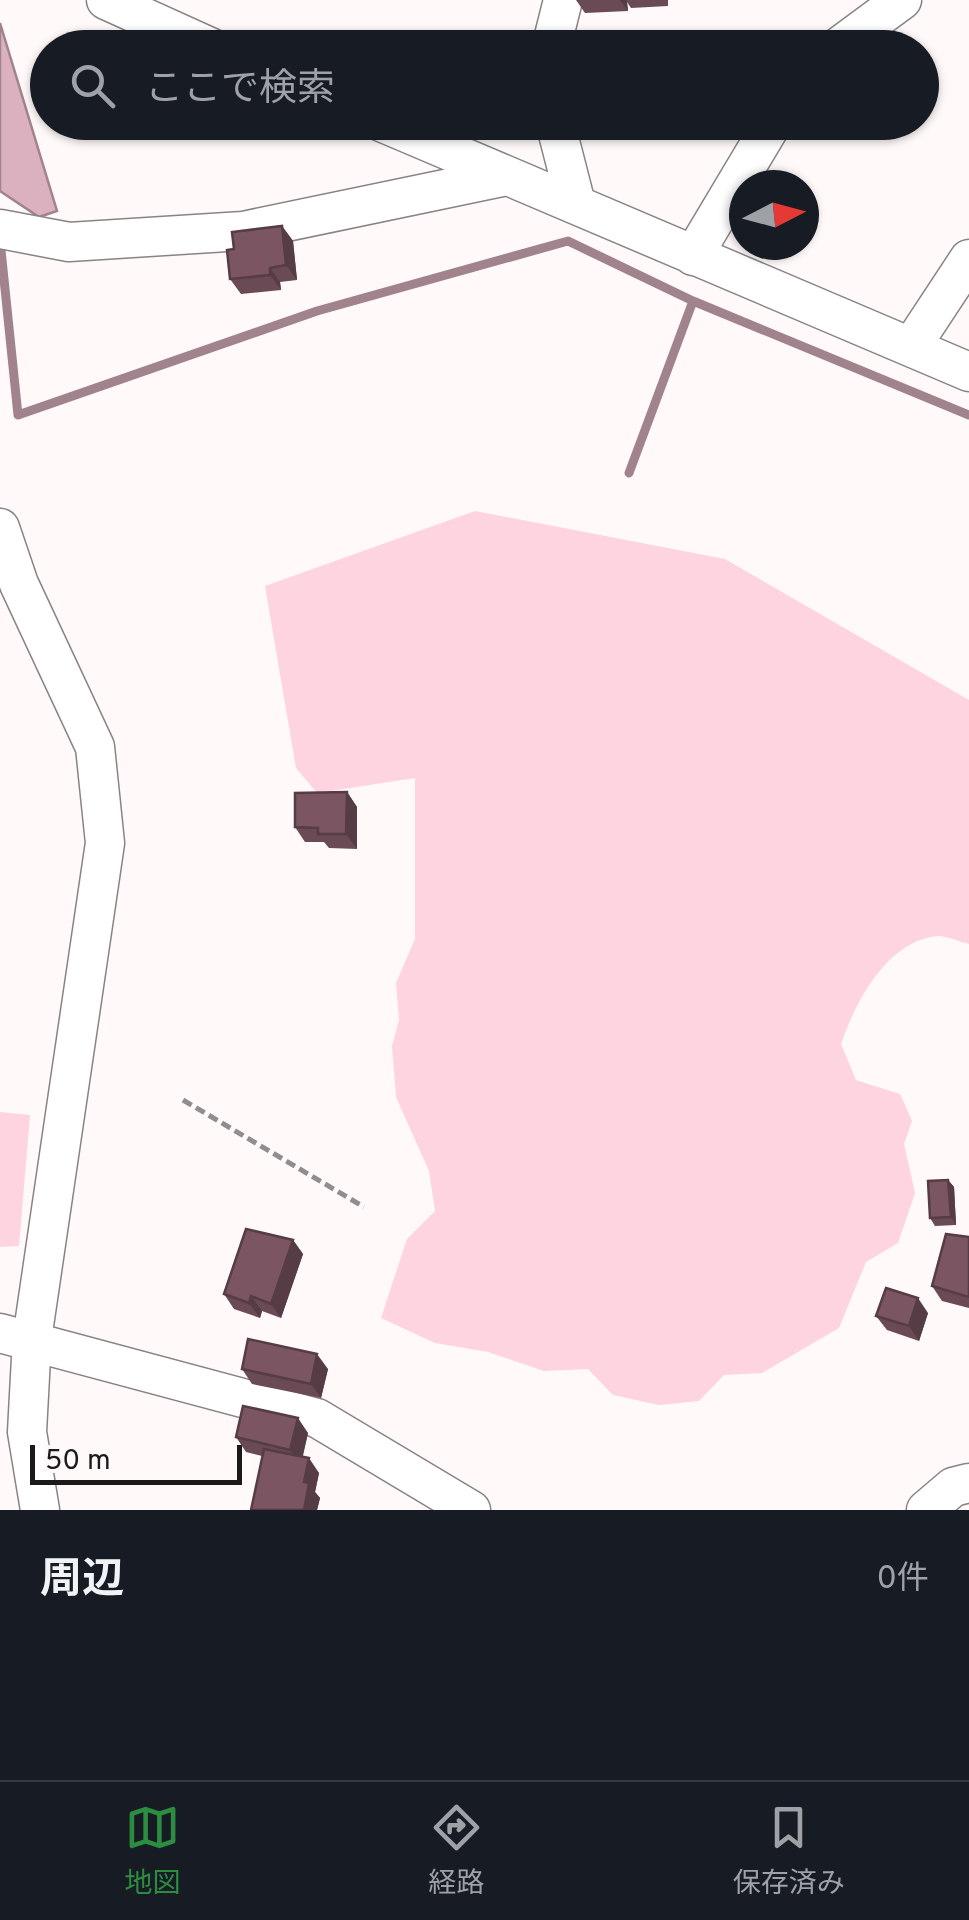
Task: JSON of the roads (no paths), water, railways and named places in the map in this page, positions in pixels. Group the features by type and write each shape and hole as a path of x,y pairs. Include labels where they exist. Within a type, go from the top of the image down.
{"street":[{"path":"106,0 172,30"},
{"path":"556,30 563,0"},
{"path":"861,30 902,0"},
{"path":"424,140 969,372"},
{"path":"560,140 576,204"},
{"path":"693,256 762,140"},
{"path":"0,229 69,242 242,231 507,176"},
{"path":"912,346 969,259"},
{"path":"0,528 19,584 95,747 103,800 104,843 16,1336 40,1510"},
{"path":"16,1336 317,1418 471,1510"},
{"path":"926,1510 952,1488 969,1482"}],"waterway":[{"path":"1,250 18,415 317,311 568,241 693,301 629,473"},
{"path":"693,301 969,415"}]}
